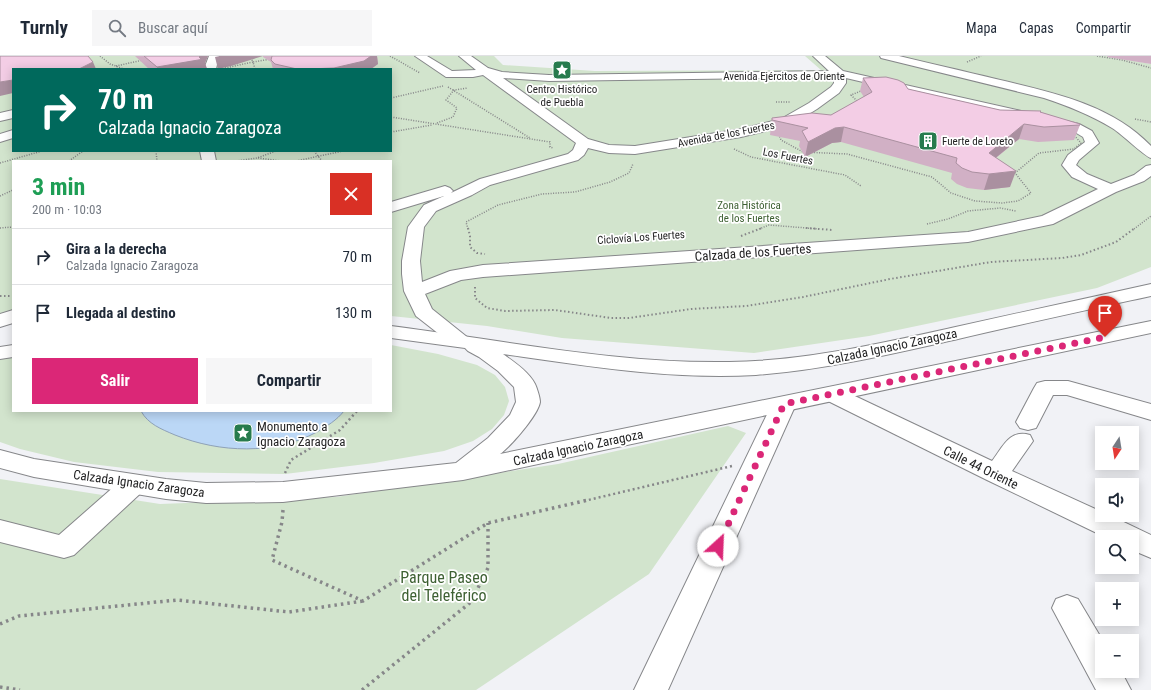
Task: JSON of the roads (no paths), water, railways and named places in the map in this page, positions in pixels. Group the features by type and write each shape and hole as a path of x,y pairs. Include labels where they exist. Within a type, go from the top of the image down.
{"main road":[{"path":"210,68 214,56"},
{"path":"420,56 450,75 473,74 487,71"},
{"path":"392,207 447,190 485,182 573,157 579,152 582,142 510,90 487,71 464,56"},
{"path":"818,56 840,74"},
{"path":"969,105 868,70 876,63 981,87 986,90 984,91 1097,114 1126,132 1144,146 1151,154"},
{"name":"Avenida Ejércitos de Oriente","path":"487,71 502,75 549,78 840,74 852,76 969,105 1071,126 1089,135 1092,143 1073,158 1069,165 1072,171 1083,178 1111,189"},
{"name":"Avenida de los Fuertes","path":"582,142 635,156 741,134 786,122 813,106 835,90 840,83 840,74"},
{"name":"Avenida Ejércitos de Oriente","path":"510,90 523,82 549,78"},
{"path":"0,111 12,108"},
{"path":"0,117 12,114"},
{"path":"0,131 12,128"},
{"path":"0,138 12,134"},
{"path":"0,148 12,145"},
{"name":"Calzada de los Fuertes","path":"414,291 457,275 482,271 968,237 1047,220 1111,189 1139,178 1151,169"},
{"path":"463,471 497,444 519,420 528,402 525,385 506,366 487,352 460,341 423,312 414,291 410,274 416,227 423,216 436,204 467,192 485,182"},
{"name":"Calzada Ignacio Zaragoza","path":"392,332 578,358 674,367 729,369 775,367 836,359 1151,290"},
{"path":"0,321 12,316"},
{"name":"Calzada Ignacio Zaragoza","path":"0,459 34,468 166,489 206,493 283,492 463,471 1151,327"},
{"path":"0,343 12,342"},
{"path":"0,353 12,351"},
{"path":"996,474 1024,432 1045,388 1068,388 1151,412"},
{"name":"Calle 44 Oriente","path":"832,394 996,474 1116,530"},
{"path":"651,690 784,404"},
{"path":"0,531 64,547 134,484"},
{"name":"Calle 44 Oriente","path":"1139,541 1151,546"},
{"path":"1067,608 1095,658"},
{"path":"1107,678 1114,690"}],"water":[{"name":"Monumento a Ignacio Zaragoza","path":"142,412 343,412 317,432 300,439 283,445 247,449 228,448 192,441 160,428 151,423"}],"place":[{"name":"Centro Histórico de Puebla","path":"562,70"},
{"name":"Fuerte de Loreto","path":"928,141"},
{"name":"Monumento a Ignacio Zaragoza","path":"243,433"}],"park label":[{"name":"Zona Histórica de los Fuertes","path":"749,211"},
{"name":"Parque Paseo del Teleférico","path":"444,586"}]}
